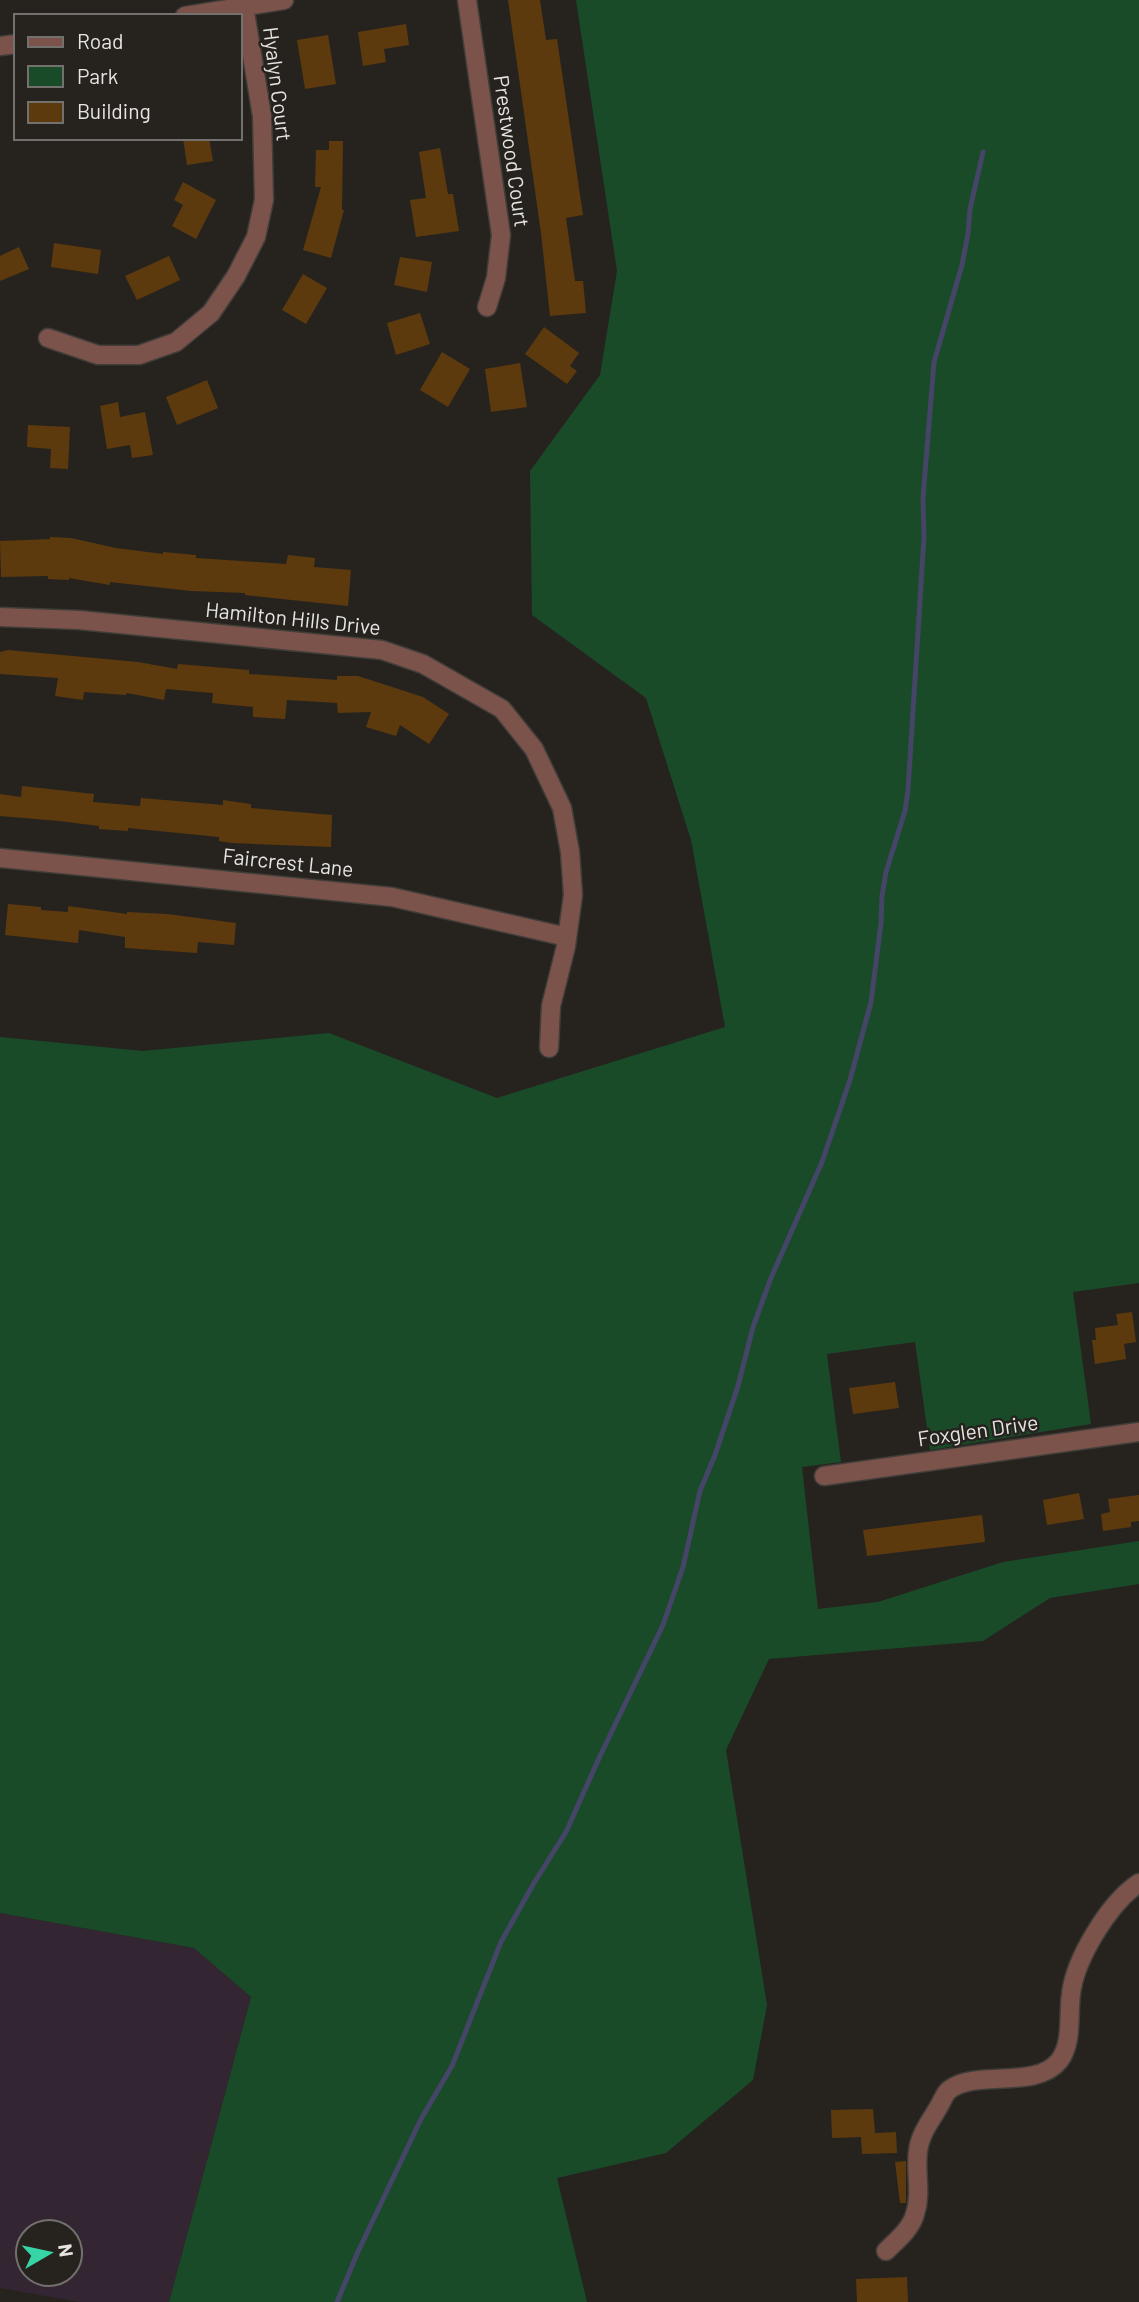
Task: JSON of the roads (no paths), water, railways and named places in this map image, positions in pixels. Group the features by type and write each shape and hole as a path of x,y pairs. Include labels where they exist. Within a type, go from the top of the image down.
{"street":[{"path":"198,14 285,0"},
{"name":"Prestwood Court","path":"467,0 500,235 496,278 487,307"},
{"name":"Hyalyn Court","path":"48,338 98,355 139,355 176,342 211,313 236,276 256,237 264,200 262,116 244,6"},
{"name":"Hamilton Hills Drive","path":"0,617 79,620 382,650 423,664 502,709 534,749 562,808 570,852 573,894 567,937 551,1006 549,1048"},
{"name":"Faircrest Lane","path":"0,858 392,897 567,937"},
{"name":"Foxglen Drive","path":"824,1476 1139,1432"},
{"path":"886,2251 911,2224 915,2214 921,2138 947,2091 962,2082 1010,2079 1046,2071 1059,2062 1069,2028 1071,1992 1078,1967 1097,1928 1139,1883"}],"waterway":[{"path":"337,2302 421,2119 452,2066 501,1942 566,1832 663,1625 683,1567 700,1491 738,1386 753,1327 771,1278 822,1162 850,1080 871,1002 886,872 905,811 908,790 924,537 923,498 934,362 962,265 970,209 983,152"}]}
